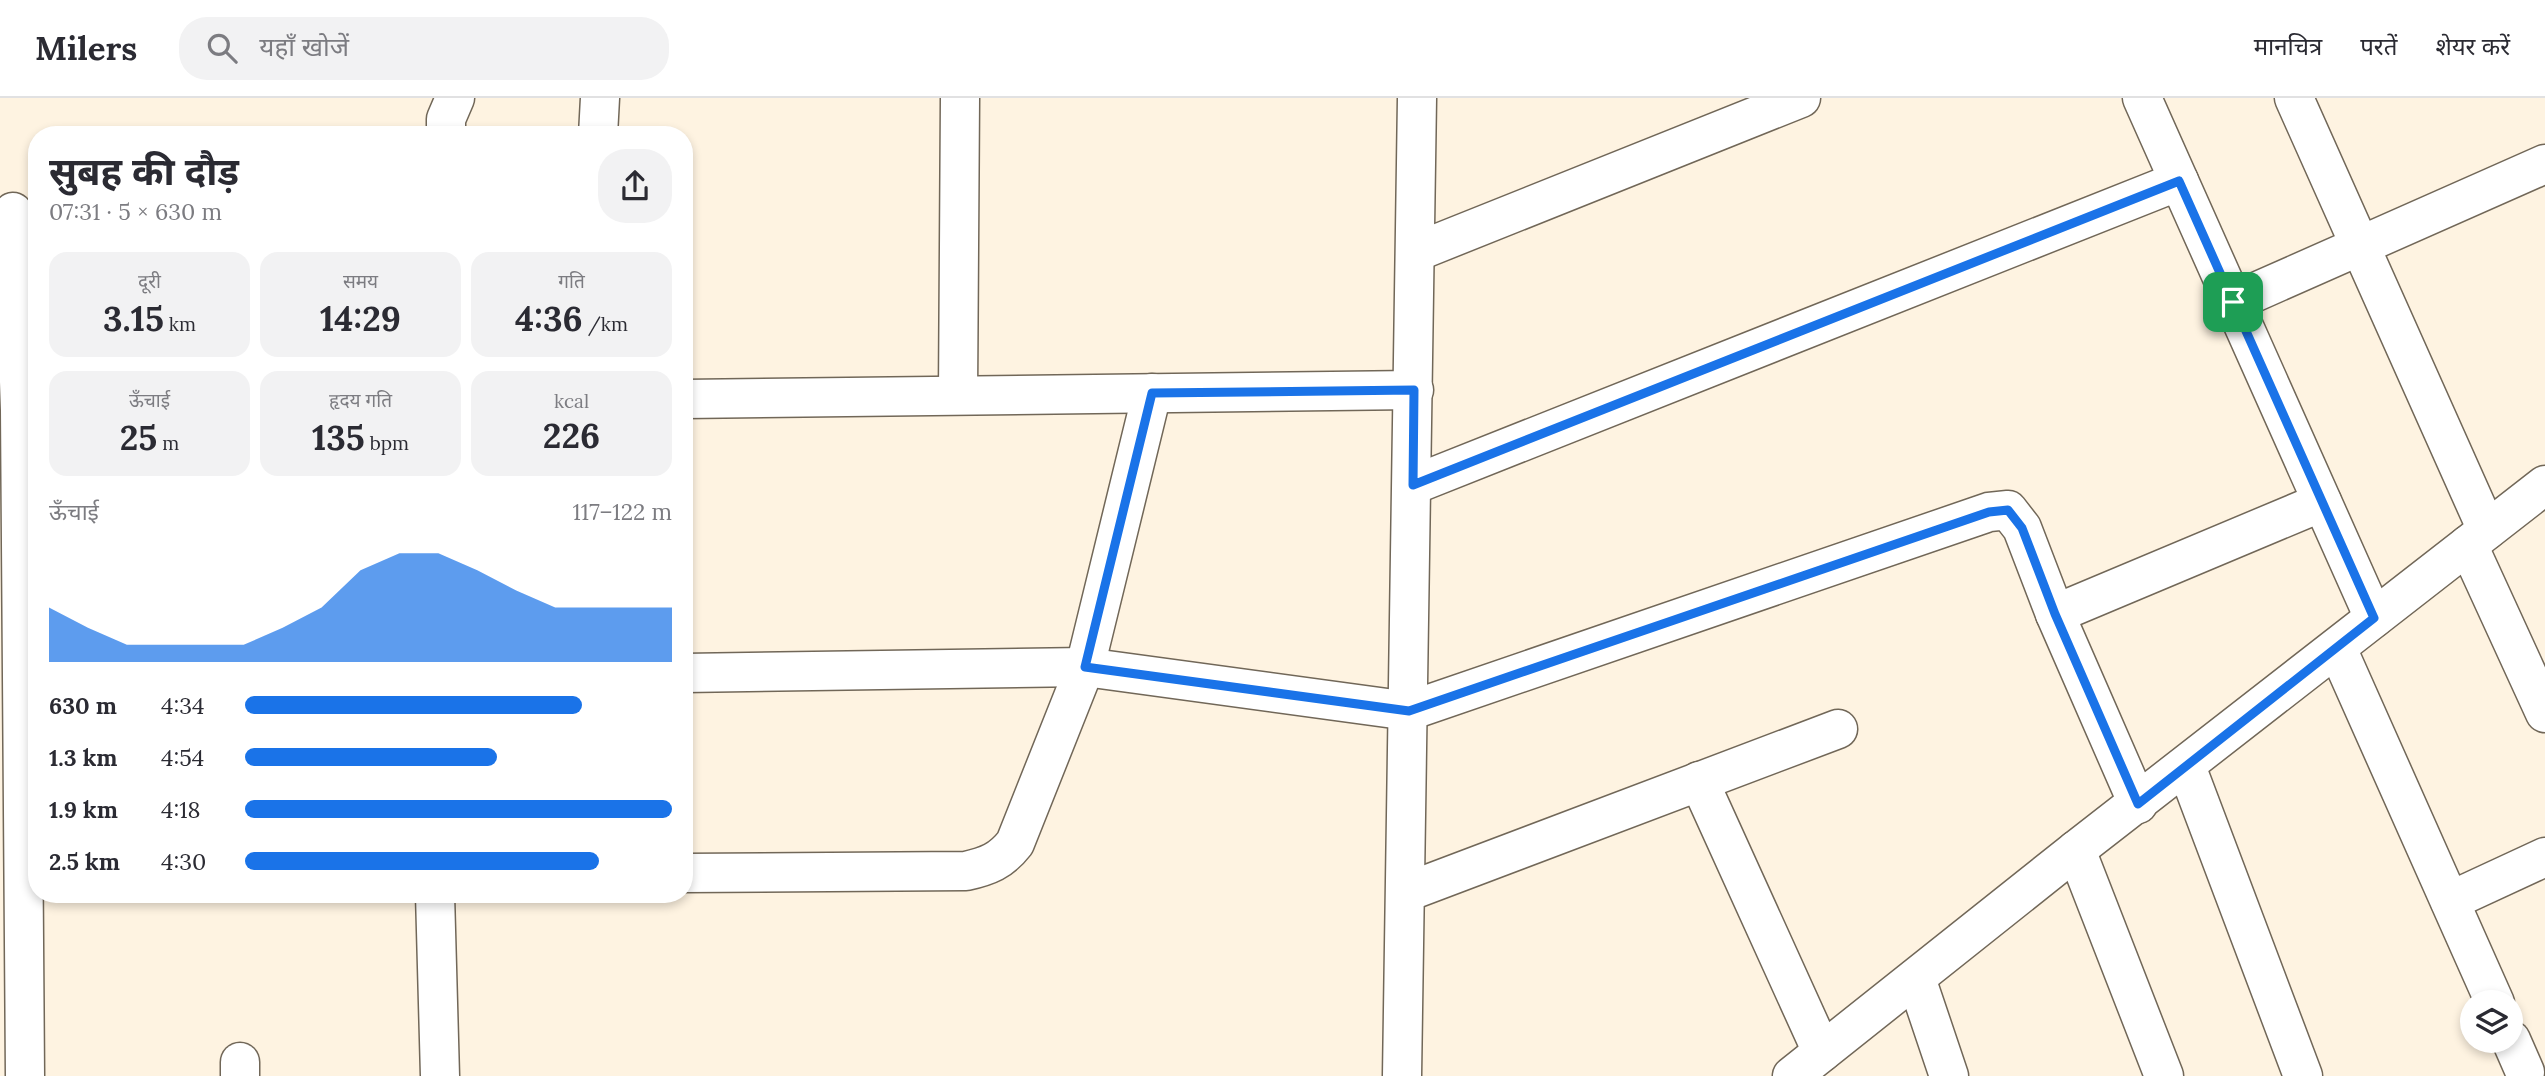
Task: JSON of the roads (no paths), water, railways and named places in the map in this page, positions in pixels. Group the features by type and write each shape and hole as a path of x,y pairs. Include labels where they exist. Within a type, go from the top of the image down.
{"street":[{"path":"446,126 446,119 455,98"},
{"path":"598,126 600,98"},
{"path":"958,395 960,98"},
{"path":"1402,1076 1417,98"},
{"path":"1416,252 1801,98"},
{"path":"2294,98 2361,247 2545,713"},
{"path":"2154,102 2179,181 2374,618"},
{"path":"2233,302 2545,164"},
{"path":"1413,485 2179,181"},
{"path":"16,211 19,410 11,606 28,670"},
{"path":"693,399 1414,390"},
{"path":"693,873 966,871 988,866 1003,858 1015,843 1085,667 1152,393"},
{"path":"1792,1076 2076,850 2545,485"},
{"path":"2055,614 2322,502"},
{"path":"693,673 1085,667 1409,711 1989,512 2008,510 2022,528 2055,614 2138,804"},
{"path":"2337,648 2489,990"},
{"path":"24,1076 21,896 28,726"},
{"path":"1406,892 1838,729"},
{"path":"2186,766 2303,1076"},
{"path":"1699,781 1822,1052"},
{"path":"2076,850 2164,1076"},
{"path":"2449,901 2545,857"},
{"path":"435,903 440,1076"},
{"path":"1916,978 1950,1076"}]}
